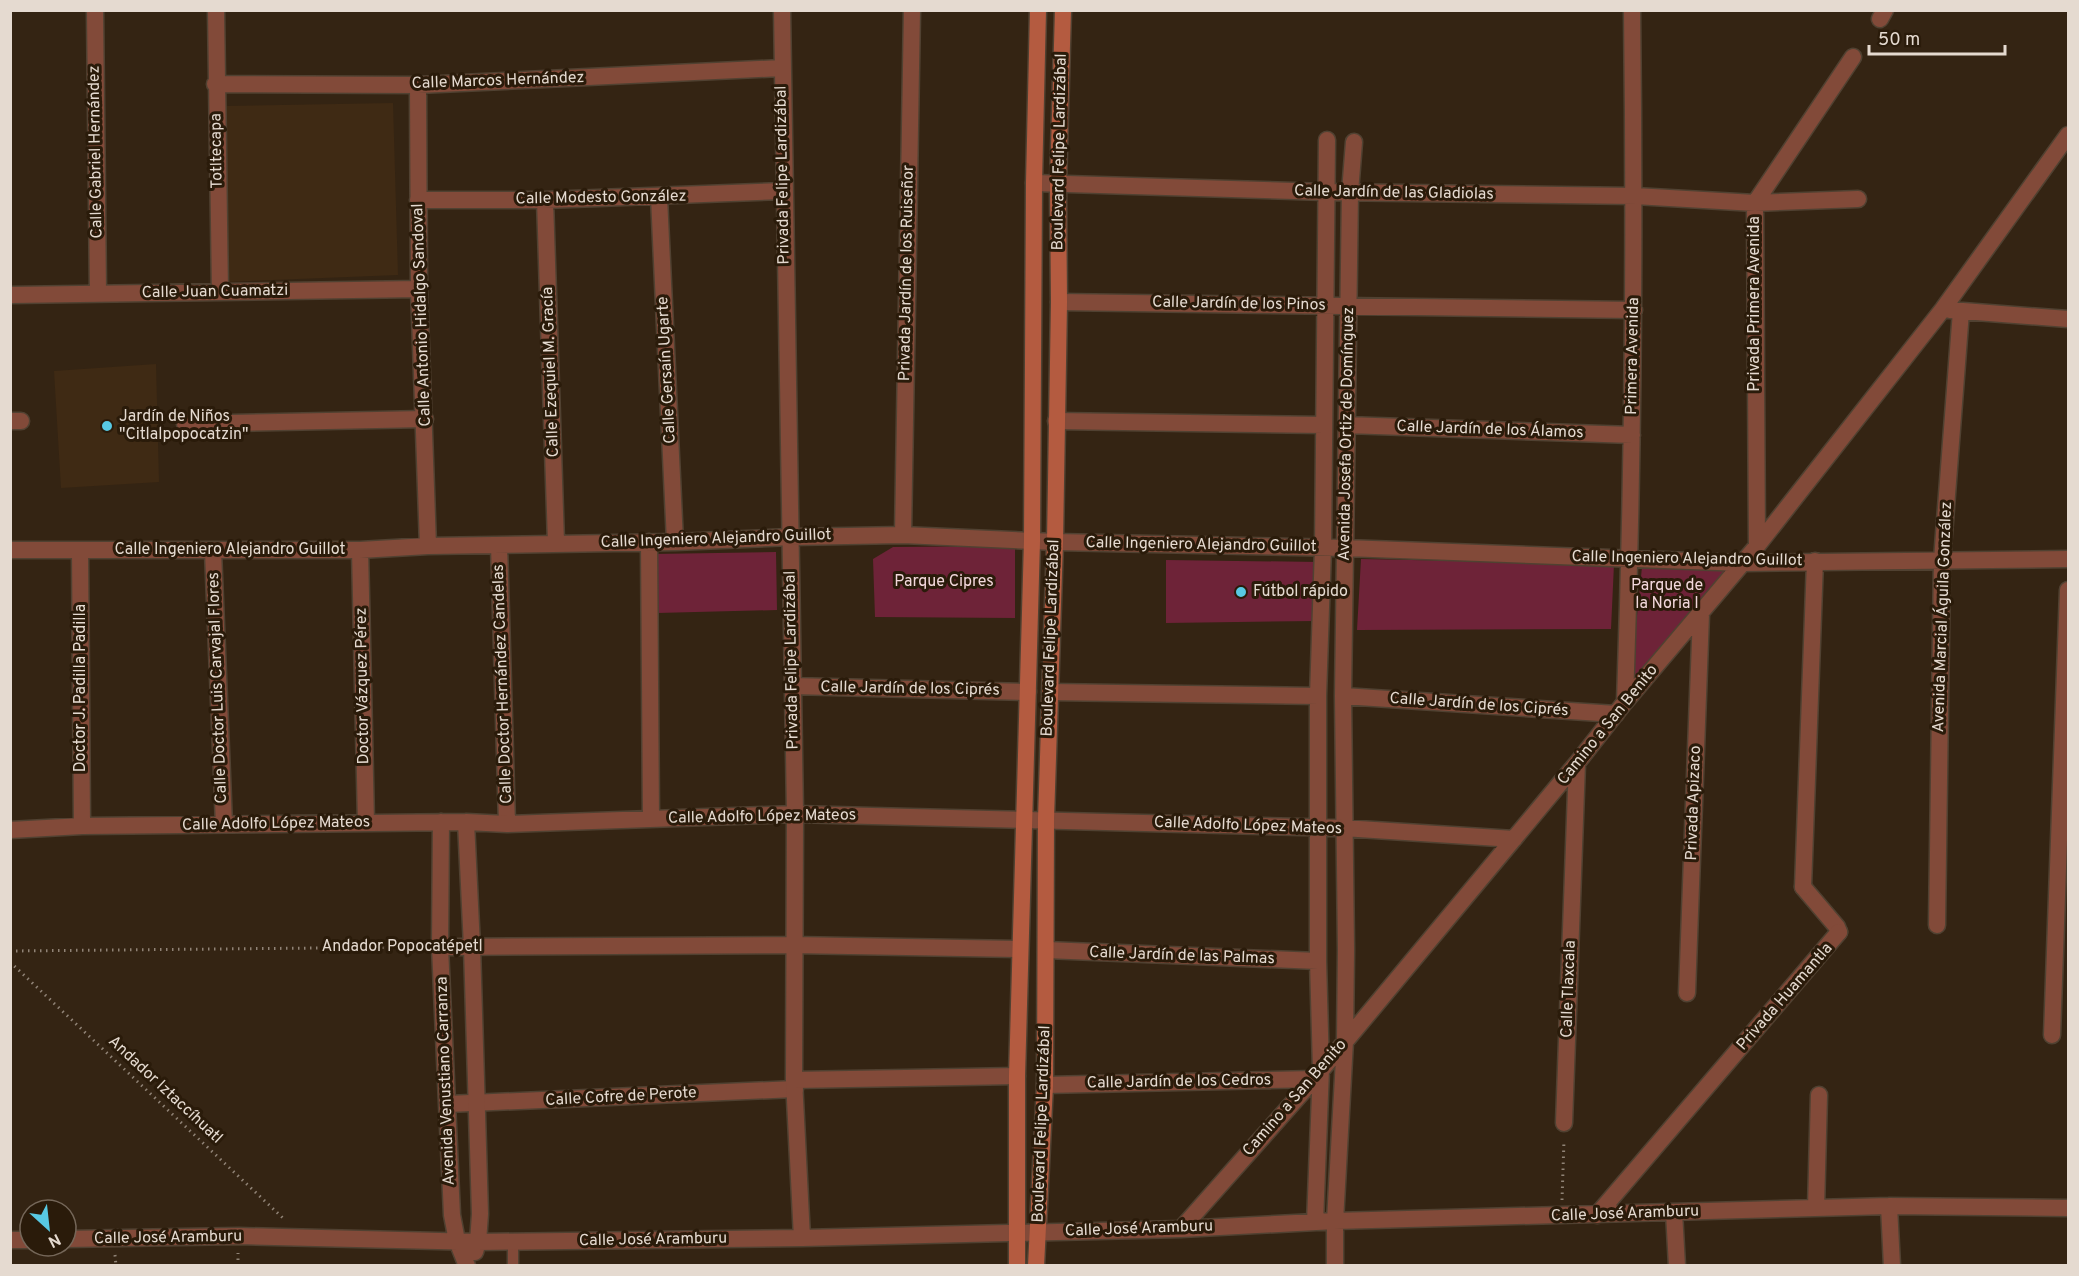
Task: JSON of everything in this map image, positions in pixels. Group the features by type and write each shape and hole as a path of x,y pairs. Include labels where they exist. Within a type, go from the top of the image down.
{"main road":[{"name":"Boulevard Felipe Lardizábal","path":"1017,1266 1017,1076 1032,541 1034,183 1038,10"},
{"name":"Boulevard Felipe Lardizábal","path":"1036,1266 1045,1085 1046,819 1055,542 1059,302 1058,184 1063,10"}],"street":[{"name":"Calle Gabriel Hernández","path":"94,10 98,293"},
{"name":"Totltecapa","path":"216,10 219,292"},
{"name":"Privada Felipe Lardizábal","path":"782,10 781,68 795,814 794,1084 802,1238"},
{"name":"Privada Jardín de los Ruiseñor","path":"903,535 912,10"},
{"name":"Primera Avenida","path":"1620,708 1630,559 1635,196 1632,10"},
{"name":"Privada Primera Avenida","path":"1757,546 1755,203 1853,57"},
{"name":"Calle Marcos Hernández","path":"215,84 418,85 781,68"},
{"name":"Calle Antonio Hidalgo Sandoval","path":"418,85 419,289 428,546"},
{"path":"1943,309 2068,135"},
{"name":"Avenida Josefa Ortiz de Domínguez","path":"1315,1222 1318,1074 1318,696 1323,548 1327,140"},
{"name":"Avenida Josefa Ortiz de Domínguez","path":"1335,1266 1335,1221 1345,1041 1343,696 1350,192 1354,142"},
{"name":"Calle Jardín de las Gladiolas","path":"1034,183 1326,192 1635,196 1755,203 1858,199"},
{"name":"Calle Modesto González","path":"418,200 545,200 783,191"},
{"name":"Calle Gersaín Ugarte","path":"659,197 675,542"},
{"name":"Calle Ezequiel M. Gracía","path":"545,200 556,543"},
{"name":"Calle Juan Cuamatzi","path":"10,295 419,289"},
{"name":"Calle Jardín de los Pinos","path":"1059,302 1634,310"},
{"path":"1943,309 2068,319"},
{"name":"Camino a San Benito","path":"1181,1228 1318,1074 1577,763 1620,708 1744,563 1943,309"},
{"name":"Avenida Marcial Águila González","path":"1937,925 1942,560 1961,310"},
{"path":"185,424 425,419"},
{"path":"1056,421 1324,425"},
{"name":"Calle Jardín de los Álamos","path":"1347,425 1632,435"},
{"name":"Calle Ingeniero Alejandro Guillot","path":"10,550 360,550 428,546 903,535 1055,542 1346,548 1744,563 2068,559"},
{"path":"649,542 651,819"},
{"name":"Calle Doctor Hernández Candelas","path":"499,545 507,824"},
{"name":"Doctor J. Padilla Padilla","path":"80,550 82,826"},
{"name":"Calle Doctor Luis Carvajal Flores","path":"213,550 224,825"},
{"name":"Doctor Vázquez Pérez","path":"360,550 366,822"},
{"name":"Privada Huamantla","path":"1597,1215 1839,932 1803,887 1815,561"},
{"path":"2052,1035 2068,590"},
{"name":"Privada Apizaco","path":"1686,993 1701,614"},
{"name":"Calle Jardín de los Ciprés","path":"792,687 1028,692"},
{"path":"1050,692 1318,696"},
{"name":"Calle Jardín de los Ciprés","path":"1343,696 1620,708"},
{"name":"Calle Tlaxcala","path":"1564,1123 1577,763"},
{"name":"Calle Adolfo López Mateos","path":"10,830 82,826 366,822 507,824 795,814 1343,828 1514,839"},
{"name":"Avenida Venustiano Carranza","path":"441,822 440,946 452,1215 458,1242 468,1266"},
{"name":"Avenida Venustiano Carranza","path":"466,822 480,1214 478,1242 468,1266"},
{"path":"793,945 1020,949"},
{"name":"Andador Popocatépetl","path":"440,946 793,945"},
{"name":"Calle Jardín de las Palmas","path":"1046,950 1318,961"},
{"name":"Calle Jardín de los Cedros","path":"1045,1085 1318,1074"},
{"path":"794,1084 1017,1076"},
{"name":"Calle Cofre de Perote","path":"448,1104 794,1084"},
{"path":"1816,1208 1819,1095"},
{"path":"1889,1206 1892,1266"},
{"name":"Calle José Aramburu","path":"78,1239 303,1237 513,1242 802,1238 1889,1206 2068,1208"},
{"path":"1674,1212 1677,1266"}],"lane":[{"path":"513,1242 513,1266"}],"path":[{"name":"Andador Popocatépetl","path":"10,951 440,946"},
{"name":"Andador Iztaccíhuatl","path":"10,962 303,1237"},
{"path":"1561,1216 1564,1123"}],"shaded area":[{"path":"393,103 398,275 226,282 226,106"},
{"name":"Jardín de Niños \"Citlalpopocatzin\"","path":"156,364 159,482 61,488 54,371"}],"green space":[{"name":"Parque Cipres","path":"1015,546 1015,618 875,617 873,559 893,547"},
{"path":"776,552 777,610 657,613 654,554"},
{"path":"1361,559 1614,564 1611,629 1357,630"},
{"name":"Fútbol rápido","path":"1166,560 1318,562 1315,621 1166,623"},
{"name":"Parque de la Noria I","path":"1642,567 1727,568 1630,684"}],"place":[{"name":"Jardín de Niños \"Citlalpopocatzin\"","path":"107,426"},
{"name":"Fútbol rápido","path":"1241,592"}]}
